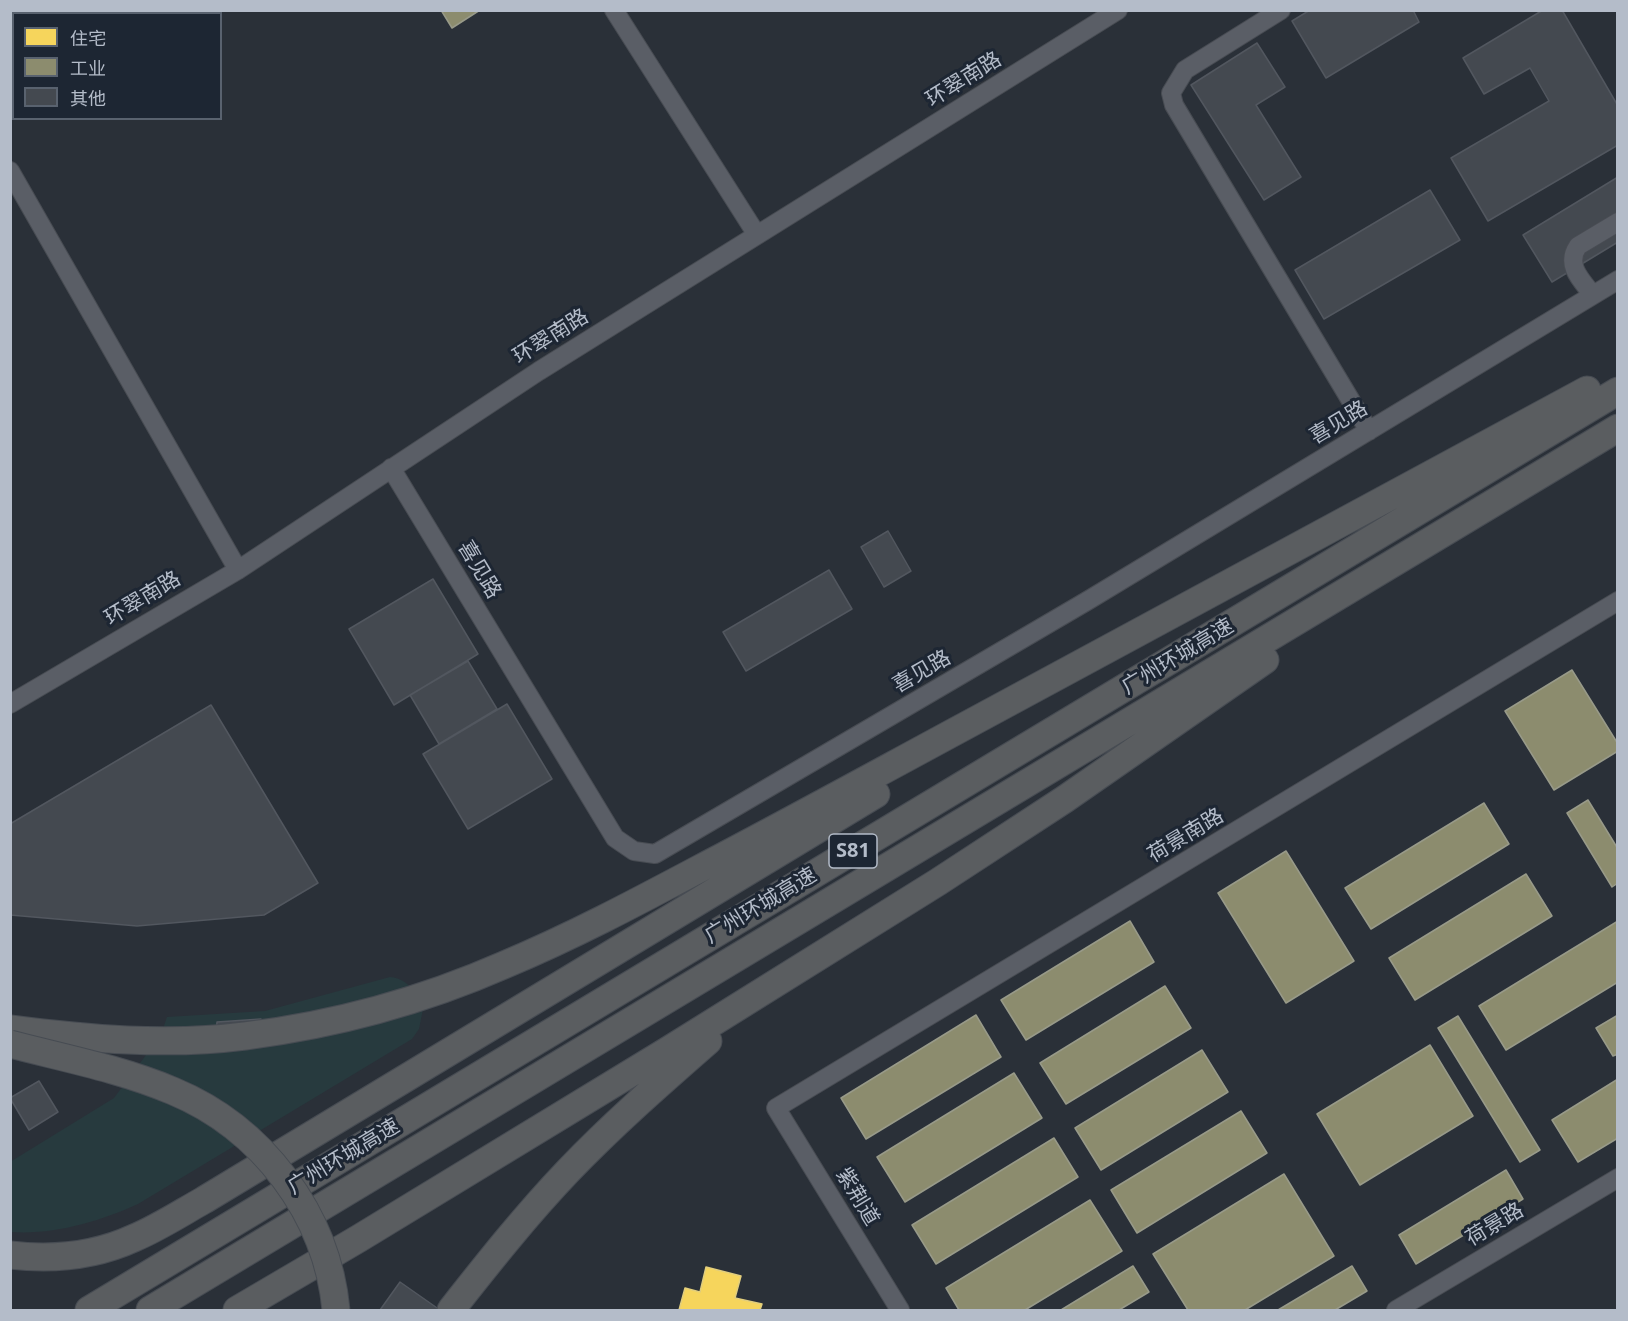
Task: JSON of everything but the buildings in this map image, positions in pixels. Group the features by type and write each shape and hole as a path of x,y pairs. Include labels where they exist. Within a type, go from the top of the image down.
{"highway":[{"path":"10,1029 72,1036 150,1040 241,1037 338,1019 440,990 531,954 648,896 1617,374"},
{"name":"广州环城高速","path":"89,1311 1617,392"},
{"path":"237,1311 828,951 1065,799 1433,545 1617,429"},
{"name":"广州环城高速","path":"150,1311 1617,429"},
{"path":"10,1255 42,1259 87,1254 134,1239 204,1200 1206,595"},
{"path":"451,1311 525,1219 620,1120 738,1016 828,951"},
{"path":"10,1044 159,1085 198,1104 240,1132 277,1168 306,1212 323,1251 336,1311"}],"street":[{"path":"614,10 757,236"},
{"name":"环翠南路","path":"10,704 238,570 539,371 1118,10"},
{"path":"1281,10 1185,70 1171,93 1174,105 1369,431"},
{"path":"10,171 238,570"},
{"path":"1593,295 1576,273 1572,263 1574,252 1578,246 1617,222"},
{"name":"喜见路","path":"391,468 615,838 634,851 655,854 1087,601 1617,280"},
{"name":"荷景南路","path":"776,1108 1617,601"},
{"name":"紫荆道","path":"776,1108 900,1311"},
{"name":"荷景路","path":"1396,1311 1617,1178"}],"green space":[{"path":"390,977 407,984 423,1009 419,1029 412,1039 138,1204 76,1226 43,1231 11,1232 10,1162 114,1098 161,1035 167,1017 265,1011"}]}
